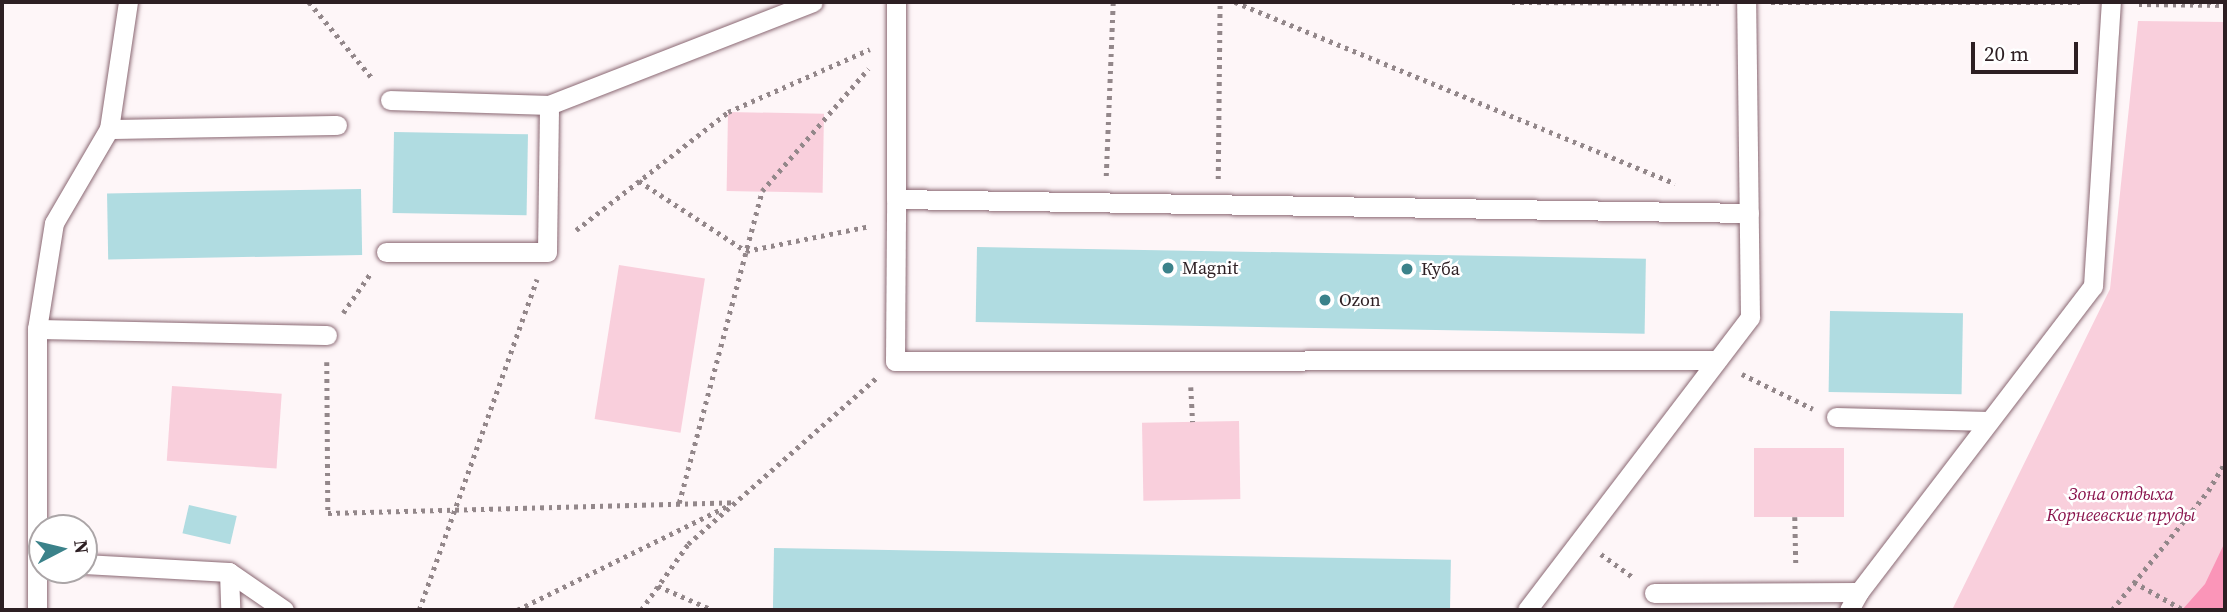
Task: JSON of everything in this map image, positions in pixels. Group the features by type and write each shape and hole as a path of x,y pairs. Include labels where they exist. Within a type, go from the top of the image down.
{"lane":[{"path":"39,514 37,329 54,222 110,129 128,2"},
{"path":"390,100 549,105 813,2"},
{"path":"896,2 895,361 1717,360"},
{"path":"1527,610 1750,317 1746,2"},
{"path":"1849,610 1859,592 2093,286 2110,3"},
{"path":"386,252 547,252 549,105"},
{"path":"110,129 337,125"},
{"path":"896,199 1749,214"},
{"path":"37,329 327,335"},
{"path":"1836,417 1989,421"},
{"path":"98,565 229,572 284,610"},
{"path":"229,572 230,610"},
{"path":"37,610 39,584"},
{"path":"1654,593 1859,592"}],"path":[{"path":"309,2 390,100"},
{"path":"896,2 1112,2 1105,204"},
{"path":"1217,206 1220,2"},
{"path":"1236,2 1685,187"},
{"path":"1512,2 2225,5"},
{"path":"419,610 547,252 728,112 896,37"},
{"path":"679,504 762,191 896,37"},
{"path":"639,181 746,251 896,221"},
{"path":"386,252 327,335 328,513 454,512 736,502"},
{"path":"1717,360 1800,404"},
{"path":"641,610 688,544 895,361"},
{"path":"1190,361 1193,422"},
{"path":"2112,610 2208,491 2225,463"},
{"path":"517,610 736,502"},
{"path":"1795,516 1796,592"},
{"path":"1581,539 1654,593"},
{"path":"2134,582 2182,609"},
{"path":"658,586 713,610"}],"green space":[{"name":"Зона отдыха Корнеевские пруды","path":"2138,21 2225,22 2225,610 1952,610 2110,289"},
{"path":"728,112 824,114 823,193 727,191"},
{"path":"619,265 705,279 681,433 595,419"},
{"path":"172,386 282,394 277,468 167,461"},
{"path":"1239,421 1240,499 1143,501 1142,423"},
{"path":"1754,448 1844,448 1844,517 1754,517"}],"shaded area":[{"path":"2225,542 2225,610 2182,610 2205,584"}],"building":[{"path":"394,132 528,134 527,215 393,213"},
{"path":"361,189 362,255 108,259 107,193"},
{"path":"977,247 1646,259 1645,334 976,322"},
{"path":"1830,311 1963,313 1962,394 1829,392"},
{"path":"189,505 237,516 230,544 182,533"},
{"path":"774,548 1451,560 1450,610 773,610"}],"place":[{"name":"Magnit","path":"1168,268"},
{"name":"Куба","path":"1407,269"},
{"name":"Ozon","path":"1325,300"}]}
